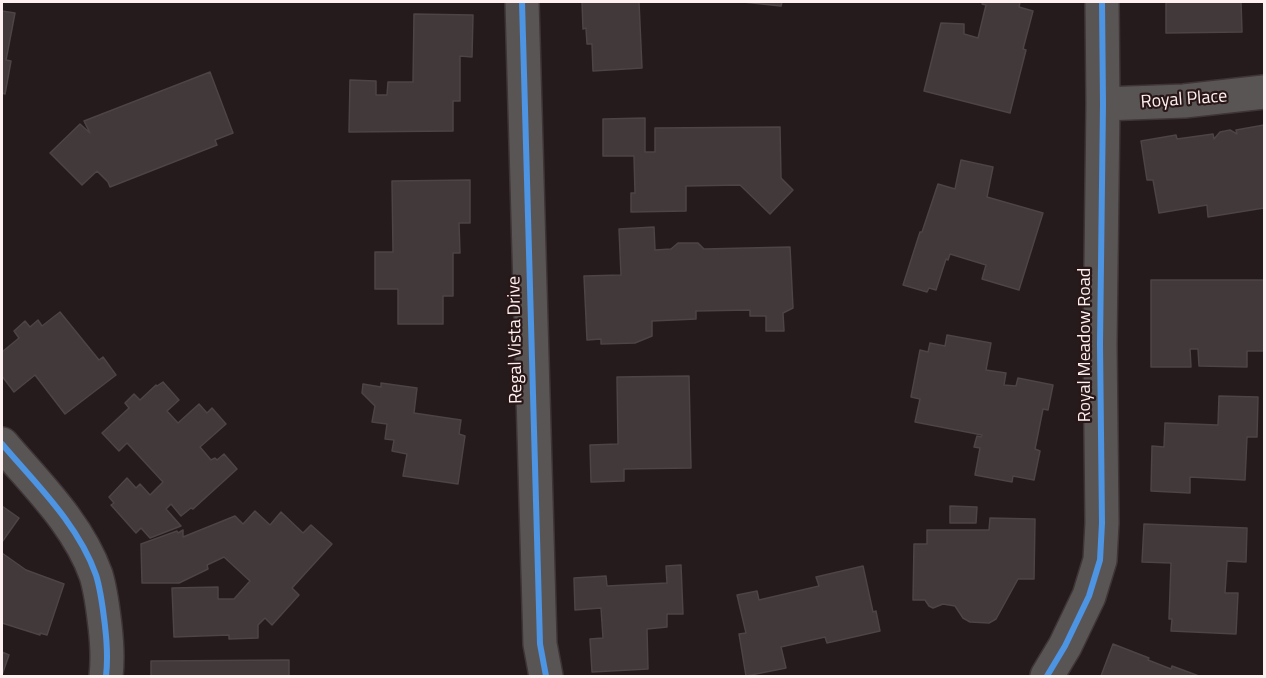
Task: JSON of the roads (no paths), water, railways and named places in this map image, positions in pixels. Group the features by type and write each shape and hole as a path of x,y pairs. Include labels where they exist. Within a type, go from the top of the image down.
{"street":[{"name":"Regal Vista Drive","path":"522,2 540,632 546,676"},
{"name":"Royal Meadow Road","path":"1047,676 1065,646 1089,596 1100,560 1102,523 1100,344 1102,2"},
{"name":"Royal Place","path":"1103,104 1184,101 1264,92"},
{"path":"2,444 58,510 82,545 96,576 103,610 108,660 106,676"}]}
